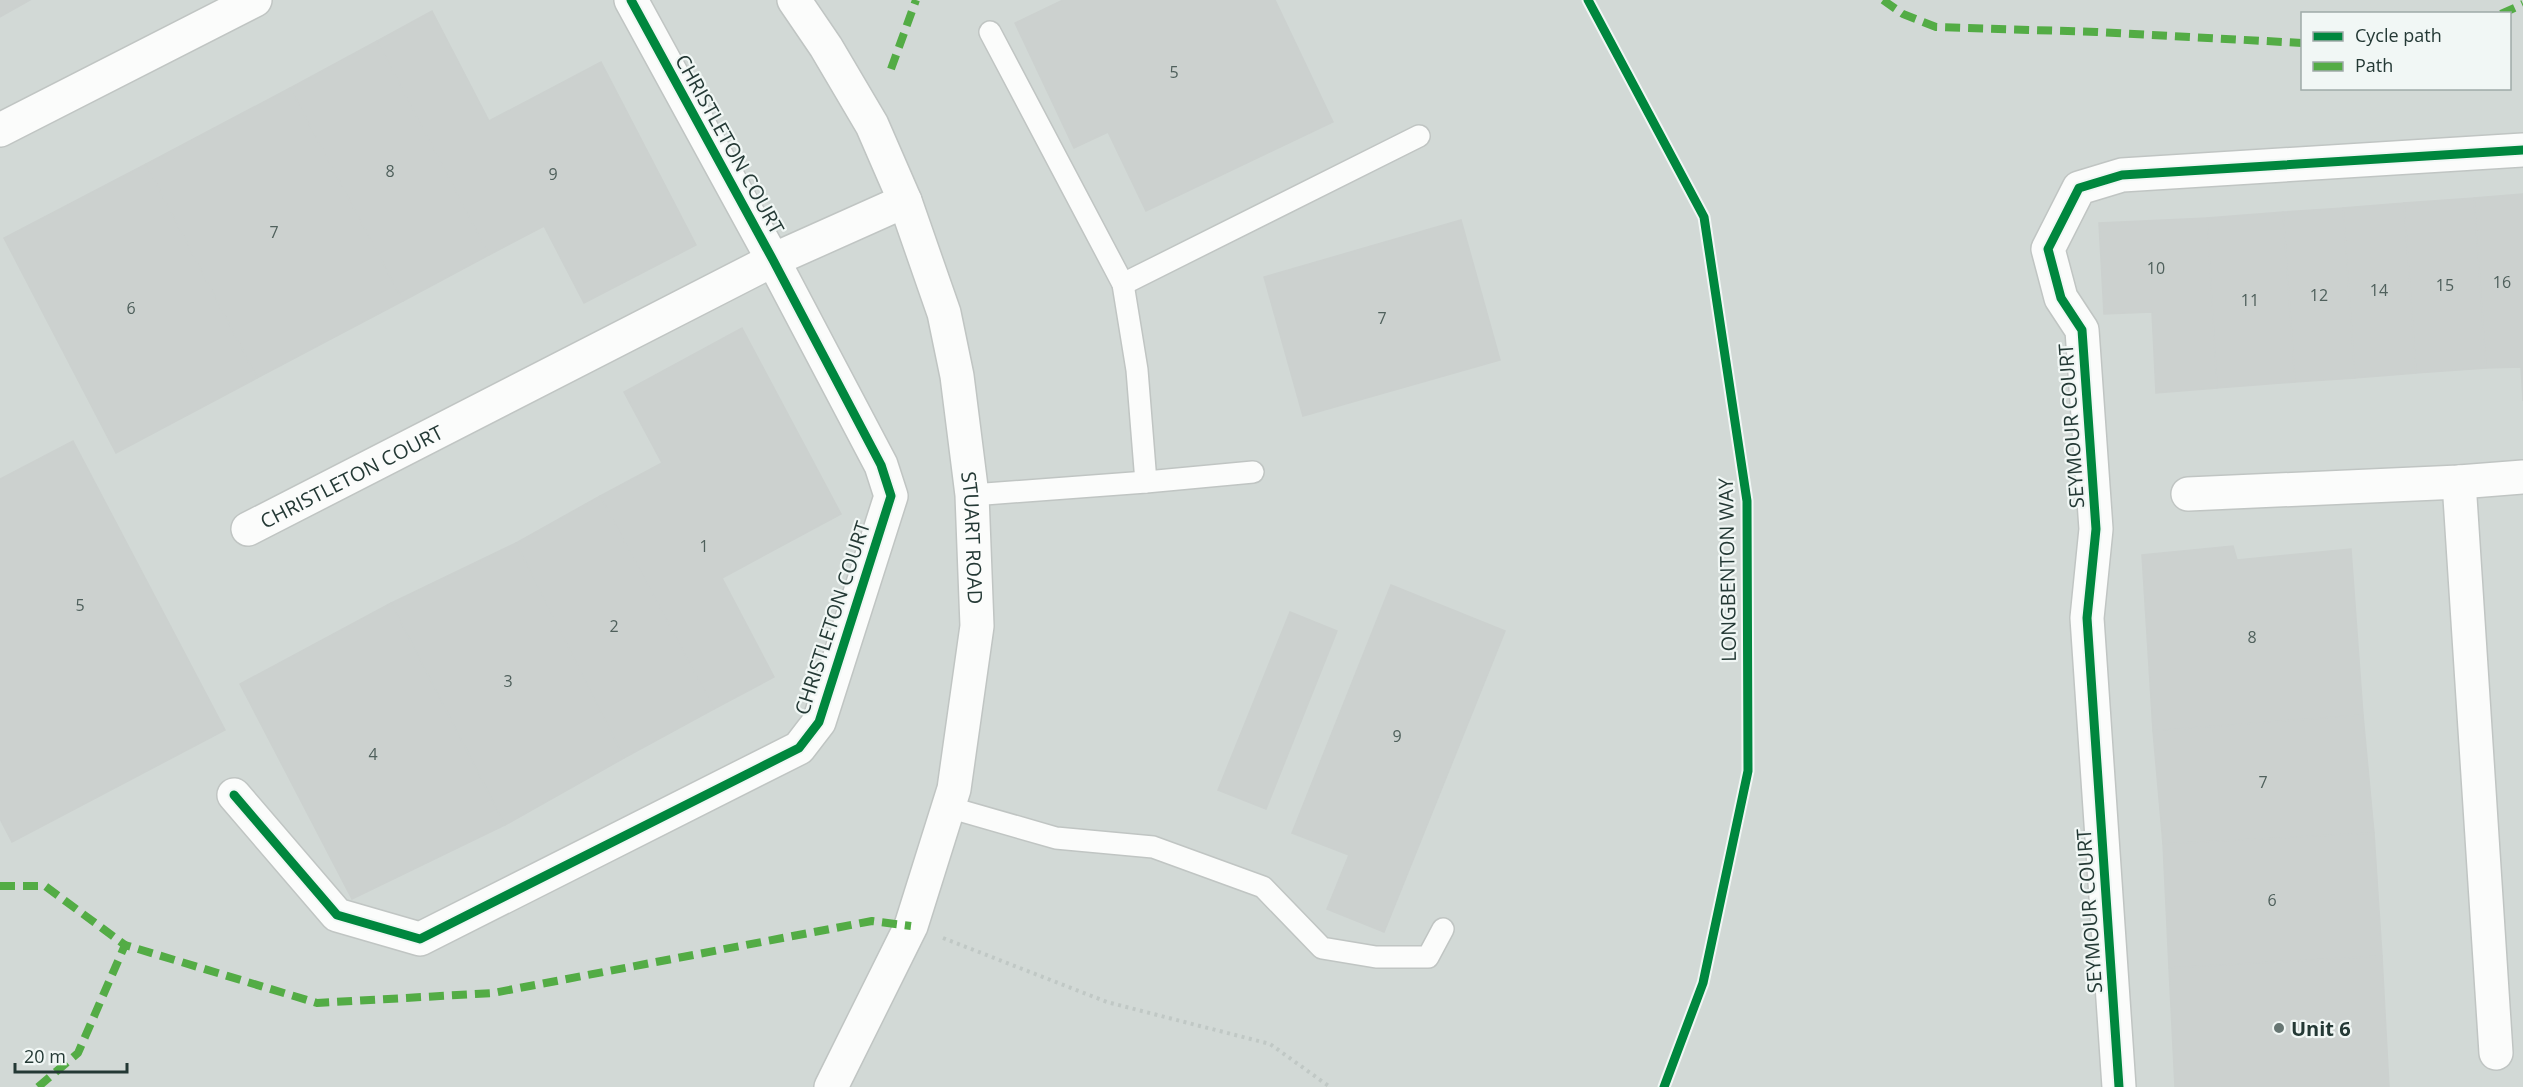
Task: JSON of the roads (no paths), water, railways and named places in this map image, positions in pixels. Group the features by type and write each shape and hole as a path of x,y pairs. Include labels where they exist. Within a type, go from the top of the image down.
{"street":[{"path":"0,130 255,0"},
{"name":"CHRISTLETON COURT","path":"234,795 337,915 420,939 799,748 819,722 891,496 882,465 631,0"},
{"name":"STUART ROAD","path":"794,0 826,47 872,125 905,201 944,313 957,376 972,495 977,626 954,789 911,926 840,1084"},
{"name":"SEYMOUR COURT","path":"2119,1087 2087,618 2096,529 2082,330 2061,298 2048,249 2079,188 2122,175 2523,150"},
{"name":"CHRISTLETON COURT","path":"248,529 773,260 905,201"},
{"path":"2188,494 2523,477"},
{"path":"2459,482 2496,1053"}],"lane":[{"path":"990,32 1124,284 1137,370 1146,483"},
{"path":"1124,284 1419,136"},
{"path":"972,495 1146,483 1253,472"},
{"path":"948,807 1056,838 1153,847 1263,887 1322,948 1376,957 1428,957 1443,929"}],"place":[{"name":"Unit 6","path":"2279,1028"}]}
